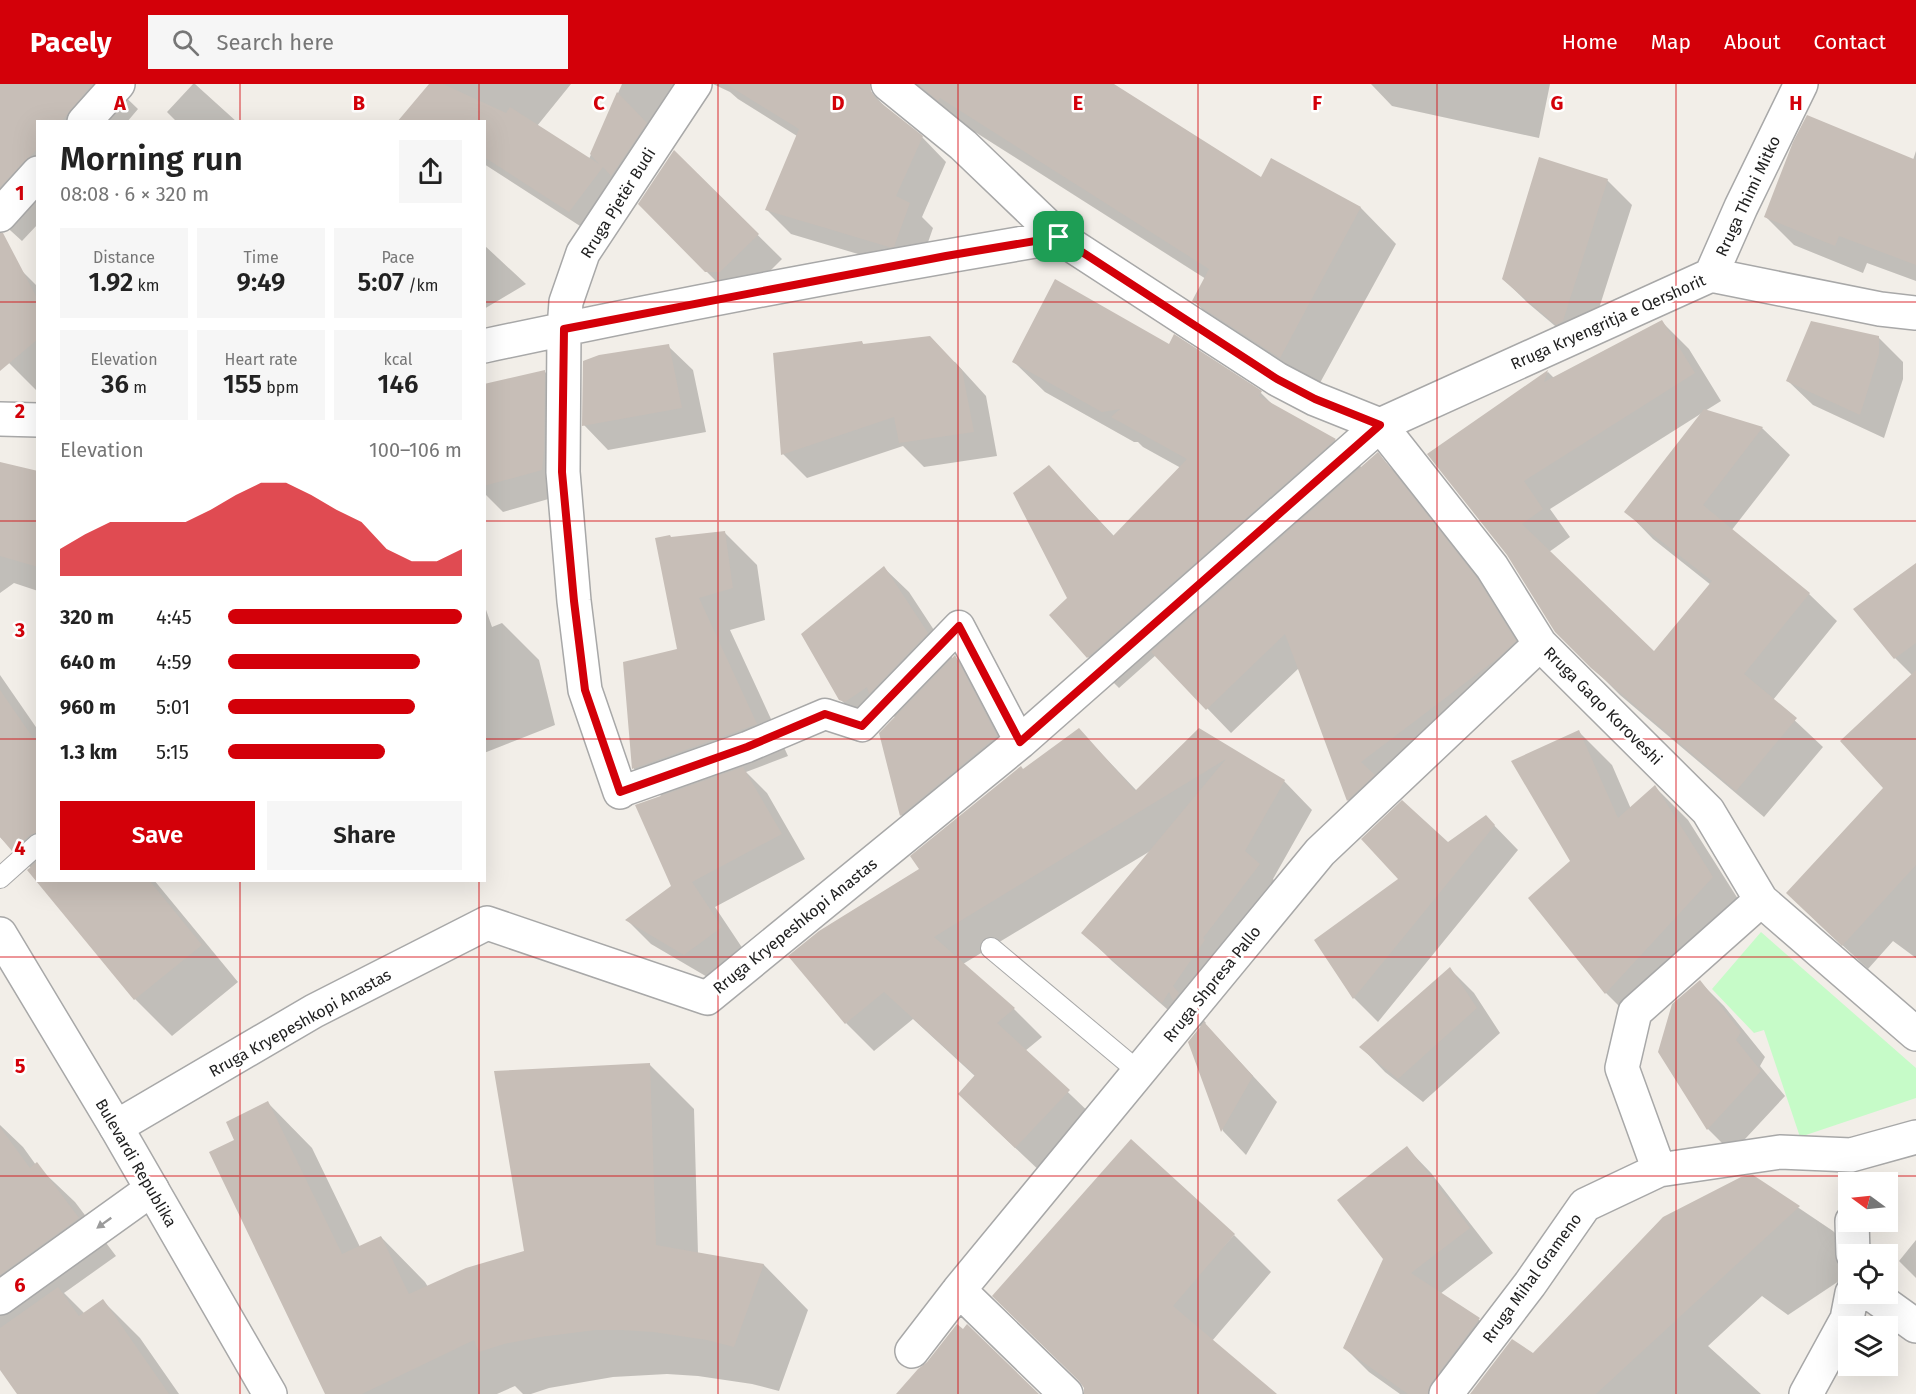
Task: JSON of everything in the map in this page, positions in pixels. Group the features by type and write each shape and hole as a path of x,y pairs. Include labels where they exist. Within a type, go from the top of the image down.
{"street":[{"path":"86,120 118,84"},
{"name":"Rruga Pjetër Budi","path":"620,792 585,690 574,601 562,472 566,302 583,253 695,84"},
{"path":"888,84 963,145 1059,237 1277,379 1315,399 1380,425"},
{"name":"Rruga Thimi Mitko","path":"1711,275 1741,207 1801,84"},
{"path":"0,215 36,174"},
{"path":"486,346 946,256 1059,237"},
{"name":"Rruga Kryengritja e Qershorit","path":"1380,425 1711,275 1880,309 1916,313"},
{"path":"0,419 36,420"},
{"name":"Rruga Gaqo Koroveshi","path":"1380,425 1492,567 1540,644 1708,811 1761,900 1916,1034"},
{"name":"Rruga Kryepeshkopi Anastas","path":"116,1127 314,1011 488,923 707,998 1020,742 1380,425"},
{"path":"620,792 747,747 825,714 862,726 959,626 1020,742"},
{"name":"Rruga Shpresa Pallo","path":"912,1351 959,1290 1320,852 1540,644"},
{"path":"1659,1170 1622,1068 1635,1012 1761,900"},
{"name":"Bulevardi Republika","path":"0,934 116,1127 270,1394"},
{"name":"Rruga Mihal Grameno","path":"1446,1394 1530,1284 1585,1205 1659,1170 1780,1152 1851,1169 1916,1137"},
{"path":"0,1298 152,1189"},
{"path":"959,1290 1066,1394"},
{"path":"1806,1394 1848,1319 1850,1304"},
{"path":"1885,1304 1916,1326"}],"lane":[{"path":"0,878 36,846"},
{"path":"991,948 1139,1072"}],"green space":[{"path":"1761,932 1916,1068 1916,1098 1800,1137 1764,1030 1754,1033 1712,989"}],"building":[{"path":"0,84 92,84 63,120 36,120 36,150 0,187"},
{"path":"429,84 443,84 506,113 510,107 599,164 590,154 617,92 647,123 611,176 603,167 569,212 486,158 486,120 399,120"},
{"path":"726,84 870,84 876,99 923,136 896,196 910,203 894,247 765,210 799,129"},
{"path":"918,84 1114,84 1261,177 1271,158 1361,207 1280,358 1192,301 1209,269 940,98 938,101"},
{"path":"1807,115 1916,160 1916,265 1839,236 1835,246 1764,217 1793,142"},
{"path":"674,150 759,234 720,272 705,272 638,204"},
{"path":"1539,157 1608,179 1563,321 1556,325 1502,279"},
{"path":"0,233 3,233 36,296 36,341 0,371"},
{"path":"1055,279 1169,344 1174,334 1262,391 1259,396 1336,439 1087,658 1049,615 1067,598 1013,493 1049,465 1113,536 1187,459 1111,417 1120,409 1102,412 1012,362"},
{"path":"1662,320 1695,373 1524,481 1543,509 1522,524 1654,651 1712,581 1624,512 1704,409 1763,427 1703,505 1810,593 1744,674 1797,718 1736,791 1591,668 1555,632 1507,555 1427,454 1548,370 1544,382"},
{"path":"1811,321 1879,336 1879,354 1860,415 1786,381"},
{"path":"930,336 962,370 974,432 899,443 894,417 781,455 773,353 862,341 863,344"},
{"path":"669,344 682,408 582,426 583,361 599,355"},
{"path":"545,370 542,470 486,485 486,384"},
{"path":"1378,452 1477,578 1516,641 1498,658 1361,762 1375,775 1347,801 1285,634 1206,710 1151,652"},
{"path":"0,462 36,471 36,566 0,556"},
{"path":"725,531 733,588 699,598 757,724 632,769 623,662 677,649 655,538"},
{"path":"1916,563 1916,643 1894,659 1853,609"},
{"path":"884,566 928,633 869,694 867,687 845,702 839,700 801,634"},
{"path":"955,655 997,736 900,816 879,733"},
{"path":"1916,670 1916,865 1842,946 1786,893 1883,788 1840,741"},
{"path":"0,690 36,742 36,833 30,835 12,851 0,837"},
{"path":"1079,728 1135,791 1199,728 1285,780 1245,851 1260,864 1203,938 1205,940 1173,986 1179,993 1173,1001 1169,992 1162,1003 1081,933 1226,759 934,937 1015,1008 997,1023 1070,1090 1015,1148 958,1094 975,1075 884,992 845,1024 788,956 819,931 919,869 910,856 1021,766 1023,769"},
{"path":"1579,730 1618,818 1655,785 1713,877 1605,994 1528,898 1570,861 1511,761"},
{"path":"743,767 782,834 692,882 722,927 684,955 625,920 671,886 635,805"},
{"path":"1402,800 1448,842 1486,815 1495,825 1353,999 1314,940 1398,879 1361,839"},
{"path":"36,863 36,881 27,870"},
{"path":"37,882 151,882 202,945 134,1000"},
{"path":"1450,967 1477,1008 1398,1079 1359,1047"},
{"path":"1700,980 1741,1032 1736,1040 1761,1071 1707,1130 1658,1052 1672,1004"},
{"path":"1204,1022 1253,1076 1221,1132 1188,1042"},
{"path":"650,1063 656,1245 764,1264 734,1347 707,1340 622,1330 596,1330 540,1337 479,1352 474,1340 362,1394 325,1394 209,1152 234,1140 226,1122 268,1101 342,1254 381,1236 409,1294 466,1268 524,1251 494,1071"},
{"path":"0,1127 30,1168 37,1162 79,1218 0,1275"},
{"path":"1131,1139 1235,1234 1173,1306 1277,1394 1084,1394 1084,1388 1079,1381 992,1296"},
{"path":"1407,1146 1470,1228 1411,1273 1480,1318 1431,1383 1428,1394 1408,1394 1343,1348 1383,1259 1337,1200"},
{"path":"1753,1175 1800,1206 1596,1394 1470,1394 1512,1339 1533,1353 1663,1217 1741,1177"},
{"path":"58,1287 79,1316 103,1299 169,1394 17,1394 0,1370 0,1328"},
{"path":"957,1324 963,1329 967,1324 1039,1394 896,1394 927,1362"}],"route":[{"path":"1059,237 1277,379 1315,399 1380,425 1020,742 959,626 862,726 825,714 747,747 620,792 585,690 574,601 562,472 564,329 946,256 1059,237"}]}
